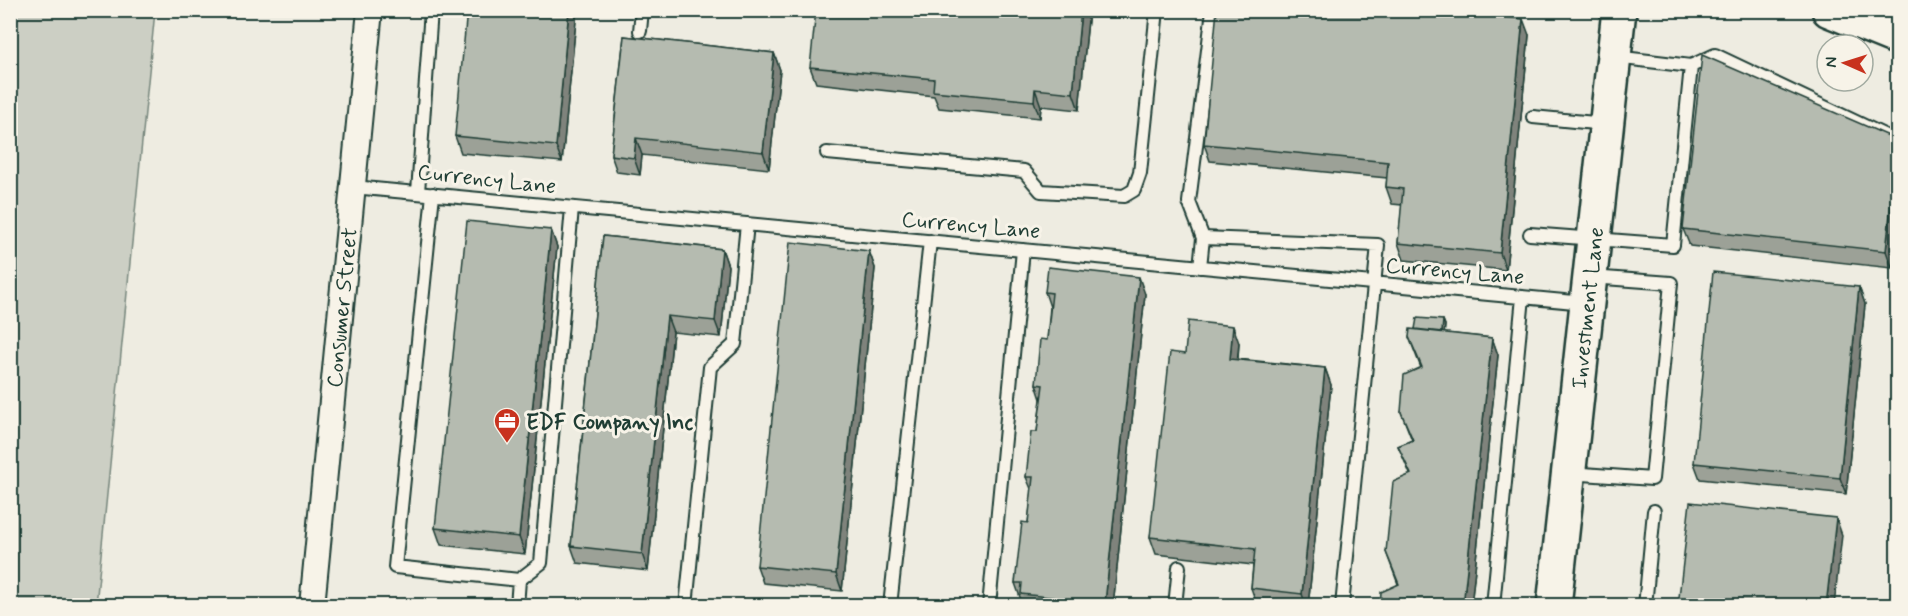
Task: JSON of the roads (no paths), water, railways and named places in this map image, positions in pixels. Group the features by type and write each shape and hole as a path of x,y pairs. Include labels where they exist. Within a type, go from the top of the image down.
{"street":[{"name":"Consumer Street","path":"312,606 370,10"},
{"name":"Investment Lane","path":"1563,605 1568,473 1618,10"},
{"path":"1829,10 1898,38"}],"lane":[{"path":"418,192 431,10"},
{"path":"640,31 642,10"},
{"path":"827,153 1024,171 1041,191 1124,196 1134,190 1140,173 1157,10"},
{"path":"1200,267 1203,238 1189,202 1213,10"},
{"path":"1613,57 1691,66 1715,55 1898,142"},
{"path":"1530,234 1673,245 1691,66"},
{"path":"1533,117 1606,124"},
{"name":"Currency Lane","path":"353,187 1524,297 1671,284 1652,479 1568,473"},
{"path":"433,194 395,567 519,580 541,563 572,207"},
{"path":"686,606 711,367 735,344 747,224"},
{"path":"1203,238 1378,245 1342,606"},
{"path":"890,606 930,241"},
{"path":"989,606 1023,250"},
{"path":"1493,606 1524,297"},
{"path":"1645,606 1654,511"},
{"path":"1175,606 1179,567"},
{"path":"517,606 519,580"}],"place":[{"name":"EDF Company Inc","path":"507,444"}]}
